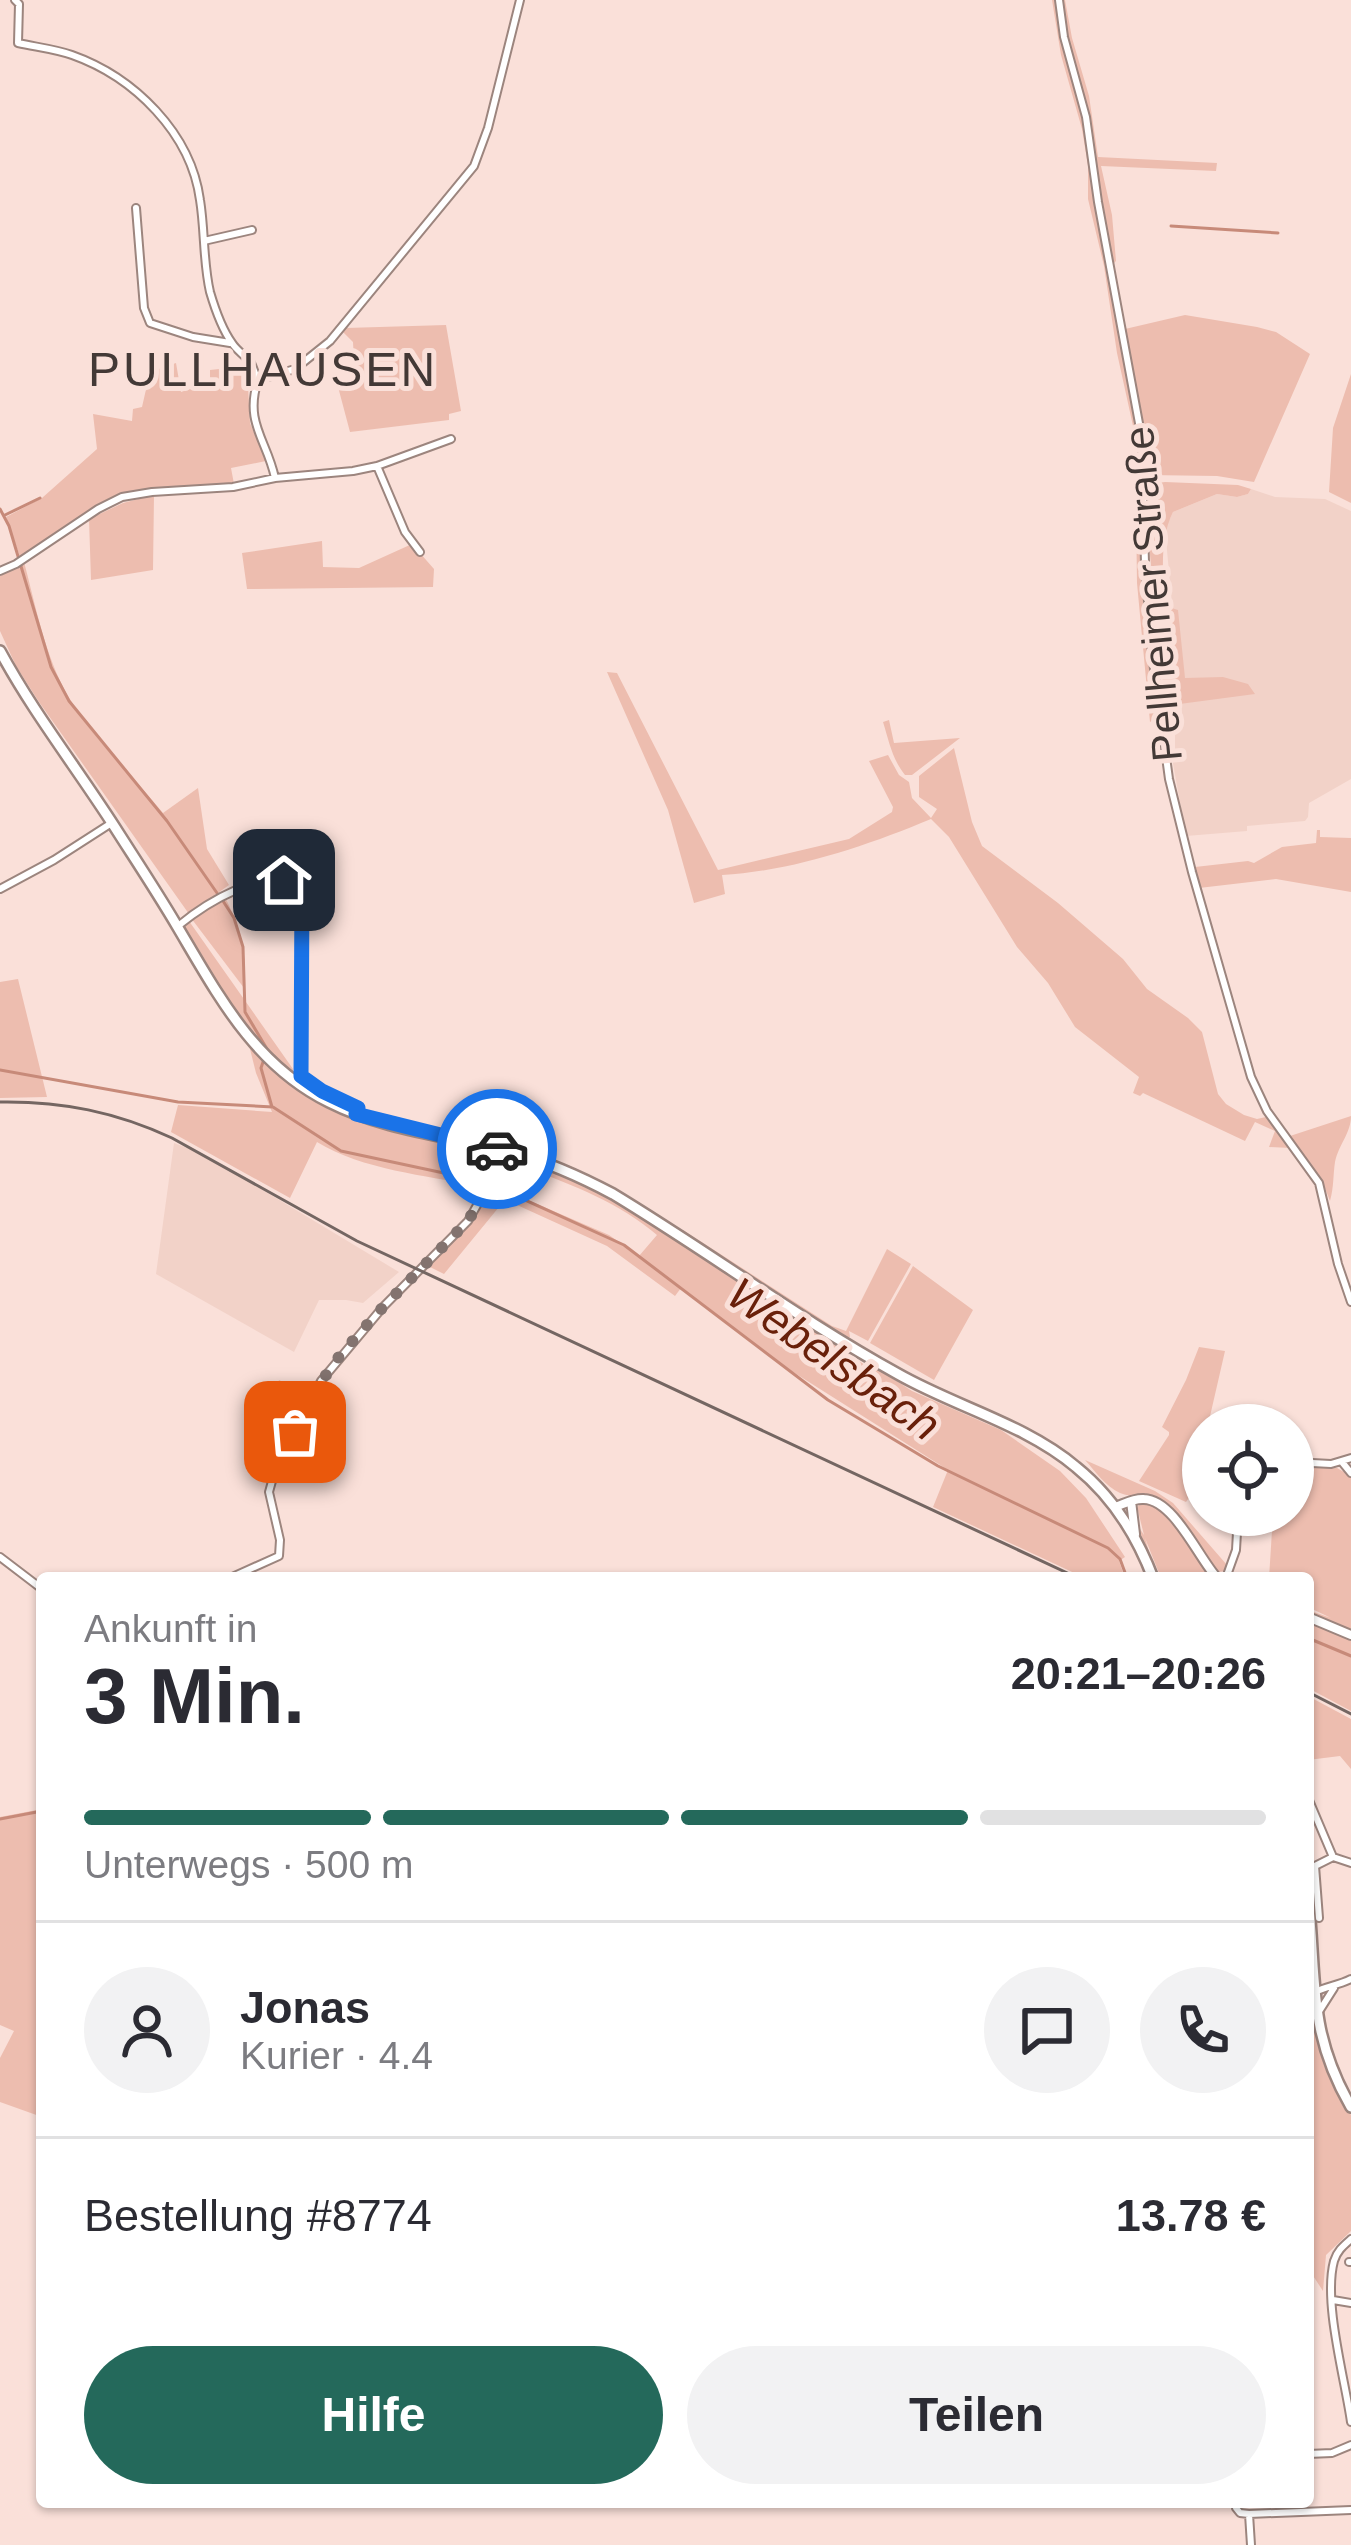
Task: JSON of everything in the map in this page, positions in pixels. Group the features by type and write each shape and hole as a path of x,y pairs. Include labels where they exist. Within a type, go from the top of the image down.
{"main road":[{"path":"0,651 216,993 265,1057 301,1086 356,1114 504,1150 571,1173 613,1194 898,1374 1041,1444 1078,1468 1114,1507 1150,1572"},
{"path":"466,1141 487,1156 493,1174"},
{"path":"493,1174 504,1150"},
{"path":"1314,2000 1327,2055 1351,2107"}],"street":[{"path":"15,0 21,13 18,43 93,64 149,103 185,153 196,178 211,295 231,343 253,366 258,380 254,416 275,478"},
{"path":"258,380 295,369 318,352 474,166 520,0"},
{"name":"Pellheimer Straße","path":"1059,0 1086,117 1141,434 1152,653 1173,797 1251,1077 1267,1111 1319,1183 1351,1303"},
{"path":"136,208 144,308 150,323 193,338 231,343"},
{"path":"203,242 252,230"},
{"path":"0,571 122,497 377,466 451,439"},
{"path":"377,466 405,532 420,552"},
{"path":"0,889 112,823"},
{"path":"177,926 235,890 284,880 300,885 301,1076 358,1108 356,1114"},
{"path":"243,1572 279,1556 269,1492 321,1382 383,1307 468,1221 493,1174"},
{"path":"1314,1461 1347,1460 1351,1474"},
{"path":"1114,1507 1148,1499 1164,1507 1213,1572"},
{"path":"1131,1501 1137,1541"},
{"path":"1228,1572 1237,1536"},
{"path":"0,1557 36,1584"},
{"path":"1314,1620 1351,1636"},
{"path":"1314,1812 1333,1857"},
{"path":"1319,1918 1316,1866 1333,1857 1351,1863"},
{"path":"1317,2019 1332,1991 1351,1979"},
{"path":"1314,1993 1322,1988 1332,1991"},
{"path":"1351,2239 1335,2256 1333,2300 1351,2422"},
{"path":"1333,2300 1351,2303"},
{"path":"1314,2454 1351,2445"},
{"path":"1236,2508 1249,2514 1351,2510"},
{"path":"1249,2514 1250,2545"}],"shaded area":[{"path":"1052,0 1056,0 1086,128 1137,433 1142,565 1156,718 1150,722 1137,583 1135,435 1088,199 1082,129 1061,55"},
{"path":"1061,0 1065,0 1089,96 1098,157 1217,163 1216,171 1101,166 1112,215 1113,264 1087,110"},
{"path":"1185,315 1276,332 1310,354 1254,482 1148,475 1125,329"},
{"path":"446,325 461,411 449,414 449,420 350,432 337,383 355,379 353,342 342,331"},
{"path":"176,363 181,392 210,382 210,370 247,366 250,423 266,461 231,468 234,484 126,494 20,557 6,517 42,498 97,449 93,414 132,421 133,409 142,407 150,372"},
{"path":"1351,374 1351,503 1329,492 1333,428"},
{"path":"1150,484 1251,489 1237,497 1217,494 1173,512 1163,570 1165,606 1178,610 1185,678 1223,677 1248,684 1255,694 1172,705 1164,693 1146,492"},
{"path":"1251,489 1275,497 1325,499 1351,511 1351,779 1309,803 1305,821 1186,836 1171,752 1175,753 1182,712 1165,529 1173,512 1217,494 1237,497"},
{"path":"154,495 153,570 91,580 89,519"},
{"path":"322,541 323,567 359,568 412,544 434,569 433,587 247,589 242,553"},
{"path":"24,562 53,665 89,727 163,813 198,788 207,849 229,885 189,914 16,666 0,631 0,576"},
{"path":"607,672 617,673 718,870 849,839 892,812 869,761 888,755 909,782 912,798 931,818 937,809 919,797 919,776 954,748 982,846 1058,903 1123,959 1147,989 1188,1018 1202,1032 1218,1094 1244,1115 1266,1117 1291,1148 1269,1147 1275,1131 1255,1122 1245,1141 1143,1093 1133,1093 1139,1077 1075,1027 1048,983 1017,947 949,837 931,819 829,856 722,875 725,894 694,903 668,810"},
{"path":"889,720 894,743 960,738 912,775 905,775 883,722"},
{"path":"1317,830 1320,837 1351,838 1351,892 1276,879 1199,888 1195,867 1254,863 1282,847 1316,843"},
{"path":"225,897 242,941 244,988 191,918"},
{"path":"189,921 293,1069 293,1076 233,1013 182,926"},
{"path":"18,979 47,1097 0,1098 0,982"},
{"path":"249,1045 311,1096 478,1152 488,1163 487,1177 473,1206 477,1186 374,1165 317,1142 290,1198 171,1132 178,1105 272,1112"},
{"path":"1351,1116 1335,1162 1330,1201 1321,1178 1290,1136"},
{"path":"174,1143 203,1154 399,1272 363,1303 319,1300 294,1352 156,1274"},
{"path":"517,1159 624,1206 810,1323 811,1329 865,1365 1001,1430 1060,1471 1086,1498 1125,1557 1119,1561 1123,1572 1072,1572 933,1507 948,1470 782,1365 681,1288 675,1296 607,1246 510,1203 499,1207 444,1274 428,1266 458,1236","holes":["527,1168 612,1204 657,1235 639,1256 609,1235 514,1194"]},
{"path":"683,1230 846,1331 887,1249 911,1264 868,1341 849,1331 846,1338 681,1233"},
{"path":"913,1266 973,1310 934,1380 870,1343"},
{"path":"1199,1347 1225,1351 1213,1404 1182,1404 1182,1500 1139,1481 1169,1435 1162,1427"},
{"path":"322,1372 270,1477 261,1464 268,1449 263,1426 279,1380 307,1394"},
{"path":"1085,1460 1155,1491 1182,1513 1182,1522 1153,1497 1126,1495"},
{"path":"1314,1466 1337,1468 1351,1476 1351,1632 1314,1616 1331,1618 1314,1610 1314,1572 1269,1572 1272,1536 1314,1536"},
{"path":"1142,1503 1173,1522 1207,1572 1159,1572 1145,1538 1155,1572 1134,1520 1144,1535 1137,1507"},
{"path":"1191,1536 1202,1536 1227,1565 1225,1571 1217,1572"},
{"path":"1314,1624 1351,1639 1351,1711 1314,1691"},
{"path":"1314,1699 1351,1719 1351,1769 1340,1756 1314,1759"},
{"path":"36,1810 36,2115 0,2102 0,2058 14,2031 0,2025 0,1817"},
{"path":"1314,2027 1326,2068 1351,2115 1351,2231 1326,2255 1323,2291 1314,2277"}],"waterway":[{"path":"1171,226 1278,233"},
{"path":"5,515 40,498"},
{"path":"0,509 51,667 69,701 167,821 217,893"},
{"path":"223,901 243,947 245,1012 267,1049"},
{"path":"264,1059 261,1068 272,1107"},
{"name":"Webelsbach","path":"0,1070 178,1102 273,1107 341,1151 481,1181"},
{"name":"Webelsbach","path":"503,1190 624,1245 828,1400 938,1466 1108,1548 1125,1572"},
{"name":"Webelsbach","path":"1314,1641 1351,1656"},
{"path":"0,1819 36,1812"}],"railway":[{"path":"0,1102 88,1110 172,1138 357,1241 1065,1572"},
{"path":"1314,1695 1351,1714"}],"way so far":[{"path":"295,1432 341,1354 468,1221 504,1164 508,1151 497,1149"}],"district":[{"name":"PULLHAUSEN","path":"263,369"}],"route":[{"path":"284,880 302,889 301,1076 358,1108 356,1114 497,1149"}]}
